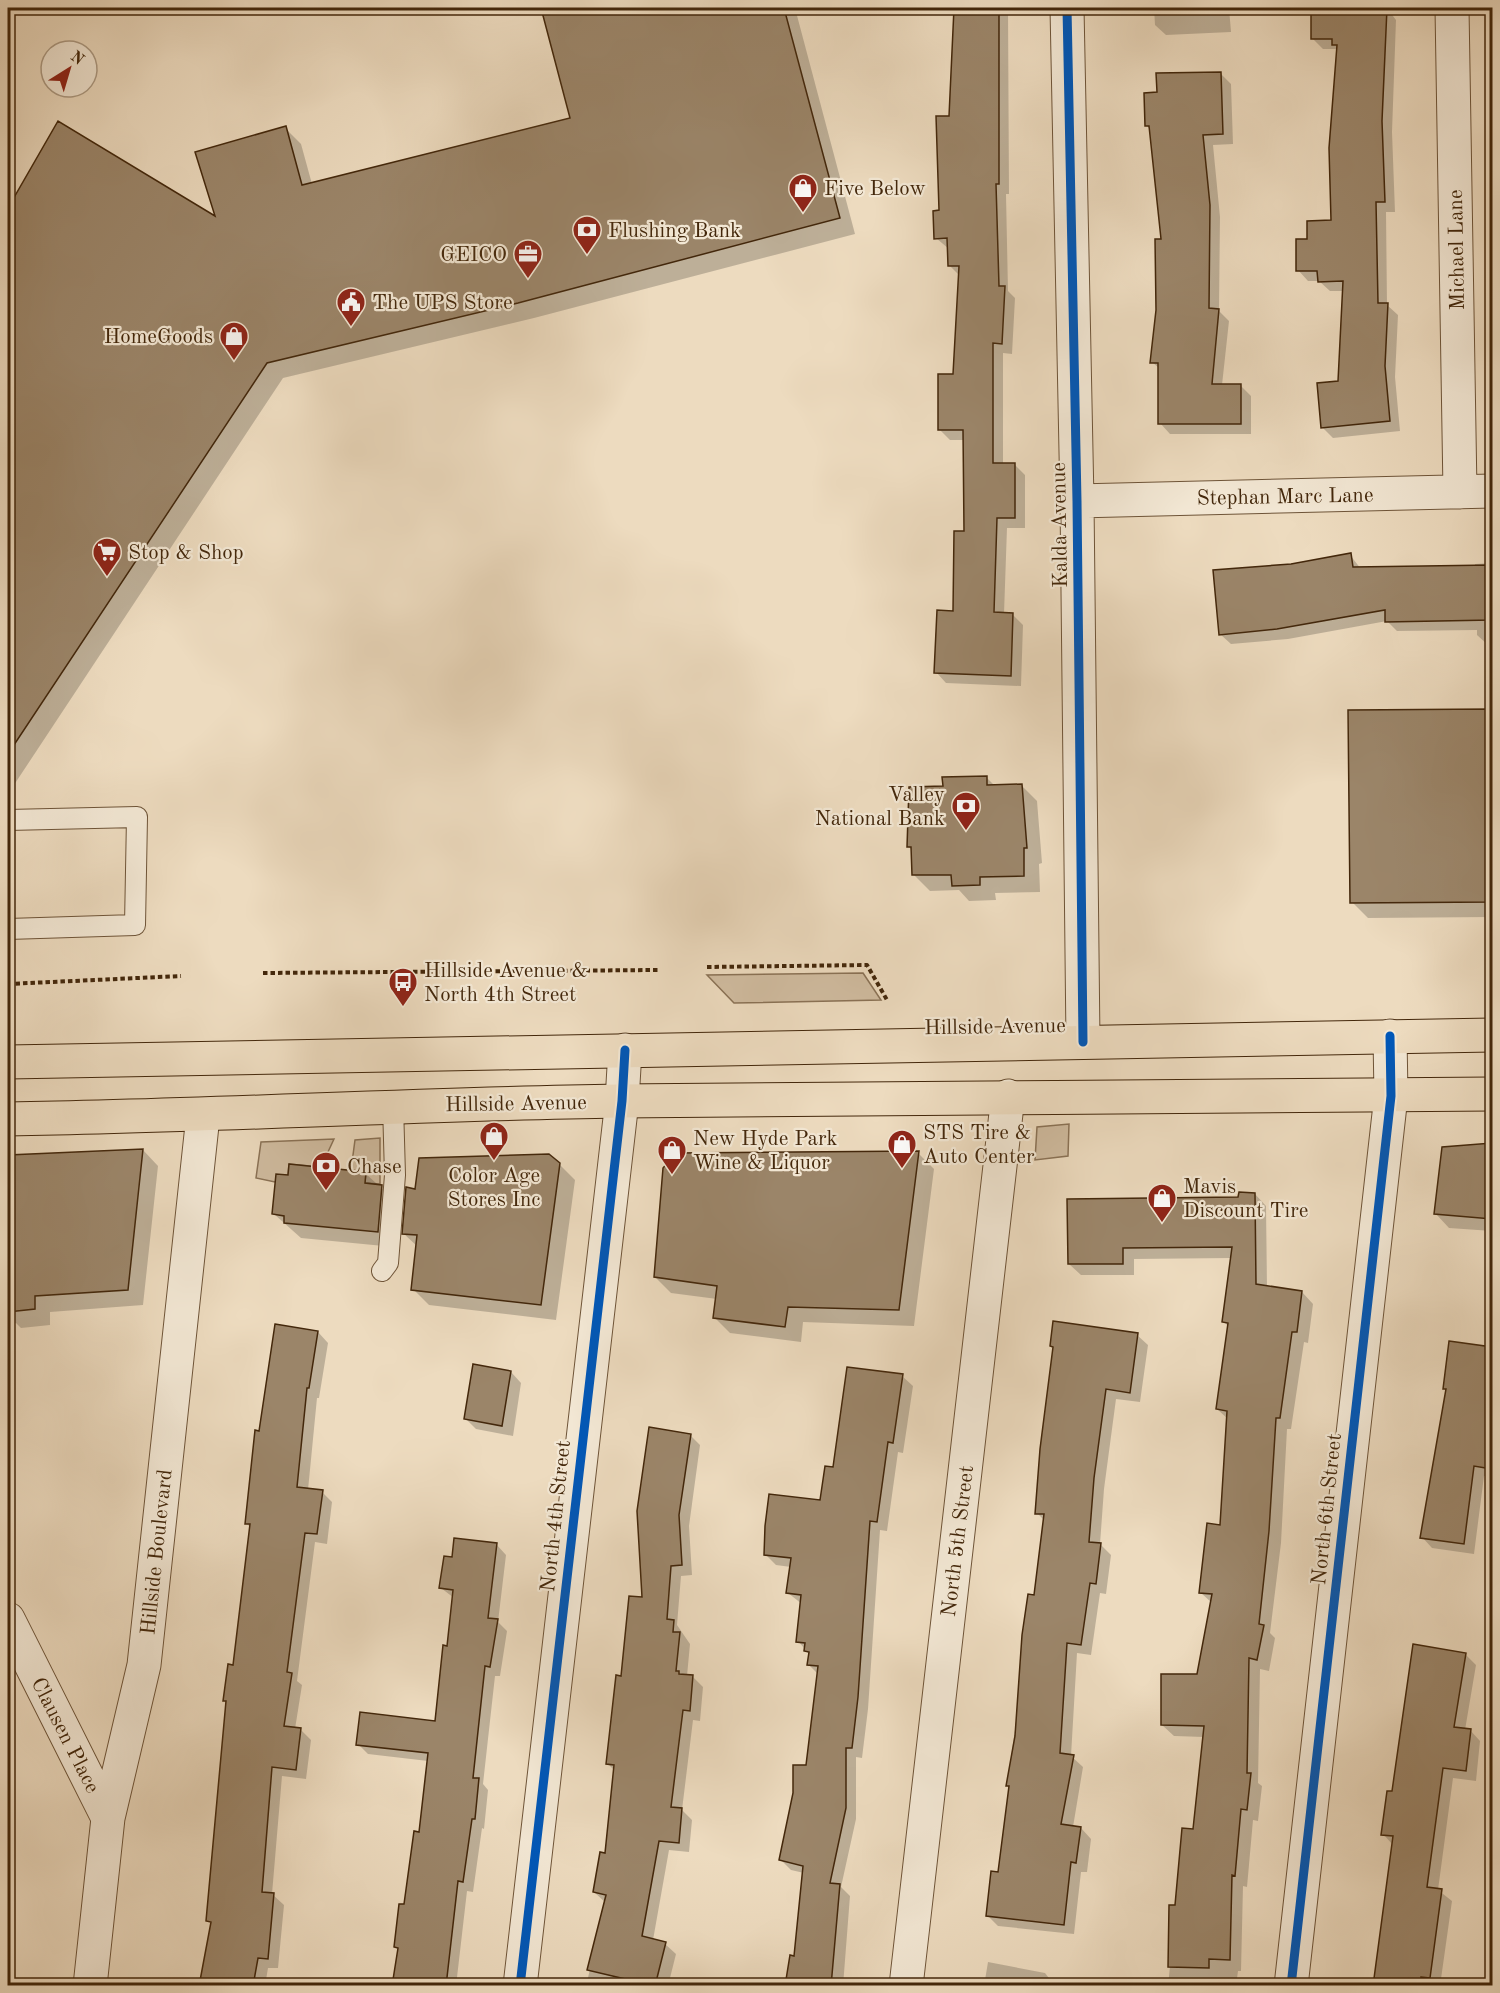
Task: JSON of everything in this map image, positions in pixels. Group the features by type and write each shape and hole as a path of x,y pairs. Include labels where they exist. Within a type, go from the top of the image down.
{"main road":[{"name":"Hillside Avenue","path":"8,1062 1492,1035"},
{"name":"Hillside Avenue","path":"8,1119 203,1116 393,1105 622,1101 1008,1096 1227,1099 1492,1094"}],"street":[{"name":"Kalda Avenue","path":"1067,8 1077,501 1083,1042"},
{"name":"Michael Lane","path":"1452,8 1460,492"},
{"name":"Stephan Marc Lane","path":"1077,501 1492,491"},
{"name":"North 6th Street","path":"1290,1986 1391,1096 1390,1036"},
{"name":"North 4th Street","path":"520,1986 622,1101 625,1050"},
{"name":"North 5th Street","path":"906,1986 1008,1096"},
{"name":"Hillside Boulevard","path":"90,1986 108,1818 144,1665 203,1116"},
{"name":"Clausen Place","path":"8,1619 108,1818"}],"lane":[{"path":"8,820 136,817 135,925 8,929"},
{"path":"382,1271 388,1263 395,1175 393,1105"}],"path":[{"path":"707,967 867,965 887,1000"},
{"path":"263,973 658,970"},
{"path":"8,984 181,976"}],"shaded area":[{"path":"863,973 881,1000 734,1003 707,975"},
{"path":"1069,1124 1068,1156 1035,1160 1037,1127"},
{"path":"380,1138 380,1184 365,1183 366,1172 351,1170 355,1140"},
{"path":"334,1139 321,1167 289,1164 288,1175 275,1182 256,1178 261,1142"}],"building":[{"path":"541,8 784,8 840,218 518,303 267,363 8,754 8,208 58,121 215,216 195,152 286,126 302,185 570,118"},
{"path":"954,8 999,8 999,184 996,184 999,286 1005,286 1002,344 993,343 993,463 1015,463 1015,518 997,518 994,612 1013,613 1011,676 934,673 937,610 953,611 954,531 964,531 963,430 938,430 938,374 953,374 959,266 948,266 947,238 934,239 933,211 939,210 936,116 949,116"},
{"path":"1387,8 1382,121 1385,202 1376,202 1378,303 1388,303 1385,366 1390,421 1321,428 1317,383 1338,381 1343,281 1318,282 1317,271 1296,271 1296,239 1307,239 1307,221 1331,220 1329,148 1337,45 1332,45 1332,39 1311,39 1311,9"},
{"path":"1221,72 1223,134 1203,135 1210,205 1209,308 1219,309 1212,384 1241,384 1241,424 1158,424 1158,363 1150,363 1156,310 1155,239 1161,239 1149,126 1145,126 1144,93 1157,92 1156,73"},
{"path":"1351,553 1353,567 1492,565 1492,620 1385,622 1385,610 1277,629 1219,635 1213,570 1291,564"},
{"path":"1492,709 1492,902 1350,903 1348,710"},
{"name":"Valley National Bank","path":"987,776 987,785 1022,784 1027,848 1024,848 1024,876 980,877 980,885 952,886 951,875 912,875 911,847 907,847 909,787 943,786 942,777"},
{"path":"1492,1143 1492,1219 1434,1214 1442,1147"},
{"path":"143,1149 128,1290 35,1296 35,1309 8,1312 8,1155"},
{"path":"919,1151 899,1310 788,1307 785,1327 713,1318 717,1286 654,1277 663,1168 676,1153"},
{"path":"549,1154 560,1163 541,1305 411,1290 417,1235 402,1234 406,1187 415,1189 419,1158"},
{"name":"Chase","path":"289,1164 366,1172 365,1183 382,1185 378,1232 284,1223 284,1216 272,1214 276,1174 288,1175"},
{"path":"1239,1192 1255,1193 1256,1284 1302,1291 1297,1332 1292,1332 1280,1418 1276,1418 1269,1531 1259,1624 1264,1625 1257,1660 1249,1658 1247,1773 1251,1773 1247,1810 1241,1809 1235,1876 1232,1875 1230,1960 1209,1959 1209,1968 1168,1967 1169,1905 1175,1905 1182,1828 1193,1829 1204,1726 1161,1725 1161,1674 1197,1674 1212,1594 1199,1593 1207,1523 1220,1525 1227,1411 1216,1409 1228,1323 1222,1322 1232,1247 1123,1248 1123,1264 1068,1264 1067,1199 1238,1197"},
{"path":"1053,1321 1138,1333 1130,1393 1106,1389 1094,1478 1089,1542 1101,1543 1096,1584 1090,1583 1081,1645 1067,1643 1060,1753 1074,1755 1061,1824 1081,1827 1076,1863 1071,1862 1064,1925 986,1916 991,1871 998,1872 1009,1786 1006,1786 1015,1736 1022,1635 1028,1594 1034,1595 1044,1514 1035,1514 1040,1449 1053,1347 1050,1346"},
{"path":"275,1324 318,1331 309,1388 307,1388 297,1487 323,1490 317,1534 305,1533 287,1672 292,1673 284,1726 301,1728 296,1770 272,1767 262,1892 274,1893 268,1959 258,1958 253,1986 199,1986 211,1922 206,1921 226,1701 223,1701 228,1664 233,1665 250,1524 245,1524 255,1430 259,1431"},
{"path":"1449,1341 1492,1347 1492,1469 1474,1466 1464,1544 1420,1538 1446,1389 1443,1389"},
{"path":"473,1364 511,1371 502,1426 464,1419"},
{"path":"847,1367 903,1374 893,1443 888,1442 877,1522 870,1521 858,1697 852,1748 846,1748 846,1808 830,1883 840,1884 831,1986 785,1986 790,1955 794,1956 803,1866 779,1860 793,1793 793,1765 806,1765 818,1666 807,1665 809,1652 804,1651 805,1643 796,1642 801,1595 786,1593 791,1558 764,1555 765,1526 769,1494 820,1500 825,1466 833,1467"},
{"path":"649,1427 691,1434 679,1515 682,1565 671,1566 667,1619 674,1620 673,1632 680,1632 676,1671 679,1671 679,1674 693,1675 690,1711 683,1710 671,1807 682,1808 679,1843 659,1841 642,1936 666,1942 655,1986 587,1970 606,1895 593,1892 600,1852 605,1853 614,1765 606,1764 616,1675 621,1676 629,1596 642,1597 637,1511"},
{"path":"454,1538 497,1543 488,1618 498,1619 490,1667 485,1666 473,1778 479,1778 475,1819 472,1819 463,1882 458,1881 446,1986 392,1986 398,1948 394,1947 399,1904 404,1904 414,1831 419,1832 428,1753 356,1745 360,1712 435,1721 443,1645 447,1646 453,1590 439,1588 444,1556 452,1557"},
{"path":"1413,1644 1466,1653 1454,1727 1471,1729 1466,1771 1443,1768 1427,1887 1442,1889 1430,1978 1421,1977 1420,1986 1373,1986 1393,1836 1381,1835 1387,1791 1392,1791"}],"cycle path":[{"path":"1067,8 1077,501 1083,1042"},
{"path":"1291,1986 1391,1096 1390,1036"},
{"path":"520,1986 622,1101 625,1050"}],"place":[{"name":"Five Below","path":"803,214"},
{"name":"Flushing Bank","path":"587,256"},
{"name":"GEICO","path":"528,280"},
{"name":"The UPS Store","path":"351,328"},
{"name":"HomeGoods","path":"234,362"},
{"name":"Stop & Shop","path":"107,578"},
{"name":"Valley National Bank","path":"966,832"},
{"name":"Hillside Avenue & North 4th Street","path":"403,1008"},
{"name":"Color Age Stores Inc","path":"494,1162"},
{"name":"STS Tire & Auto Center","path":"902,1170"},
{"name":"New Hyde Park Wine & Liquor","path":"672,1176"},
{"name":"Chase","path":"326,1192"},
{"name":"Mavis Discount Tire","path":"1162,1224"}]}
